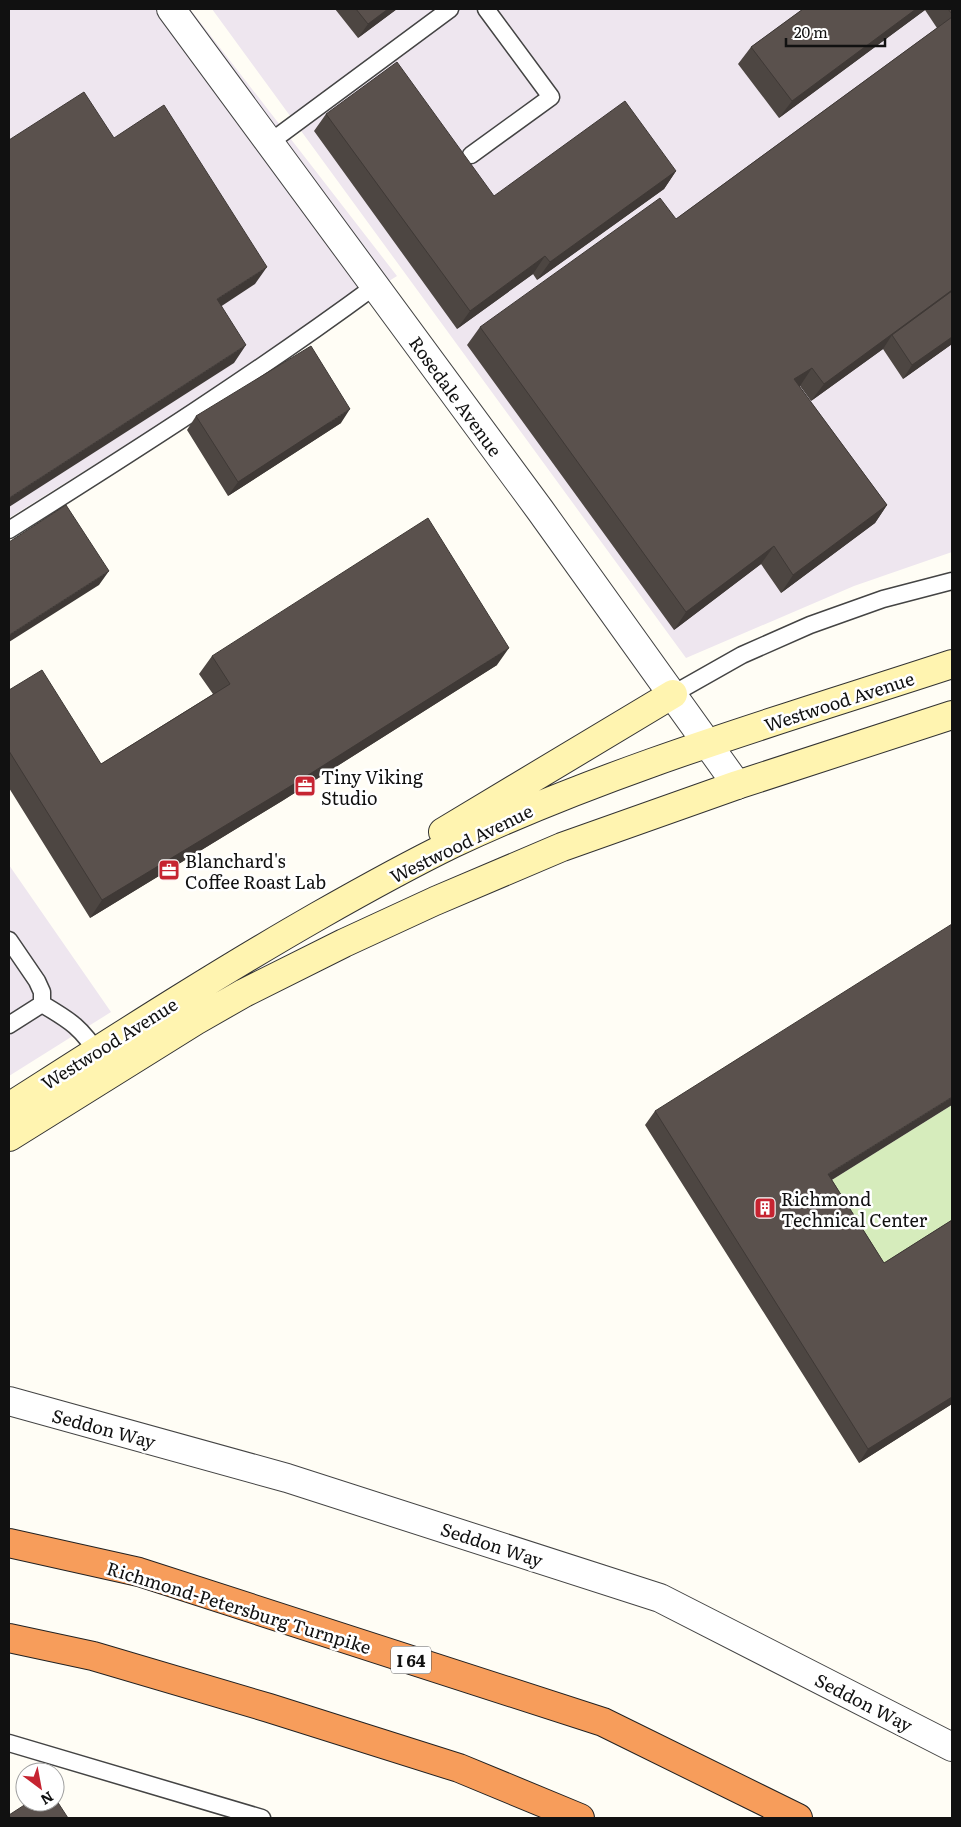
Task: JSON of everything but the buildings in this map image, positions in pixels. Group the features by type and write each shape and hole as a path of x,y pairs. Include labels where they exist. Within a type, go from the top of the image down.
{"highway":[{"name":"Richmond-Petersburg Turnpike","path":"9,1543 139,1572 602,1722 798,1818"},
{"path":"9,1638 93,1656 269,1708 459,1768 580,1818"}],"main road":[{"name":"Westwood Avenue","path":"9,1107 274,942 371,886 450,845 545,802 634,769 952,664"},
{"path":"371,886 452,826 672,694"},
{"name":"Westwood Avenue","path":"9,1137 195,1021 244,993 344,943 431,903 562,847 737,786 952,715"}],"street":[{"name":"Rosedale Avenue","path":"171,9 540,510 737,786"},
{"name":"Seddon Way","path":"9,1401 287,1478 660,1598 952,1747"}],"lane":[{"path":"269,143 450,9"},
{"path":"471,155 551,97 486,9"},
{"path":"9,530 156,437 320,326 375,286"},
{"path":"672,694 742,655 802,628 883,599 952,581"},
{"path":"9,940 37,981 42,992 42,1004"},
{"path":"42,1004 74,1023 82,1031 111,1074"},
{"path":"9,1025 42,1004"},
{"path":"9,1743 262,1818"}],"shaded area":[{"path":"9,9 190,9 397,276 9,518"},
{"path":"212,9 952,9 952,552 854,586 686,658"},
{"path":"9,865 111,1012 9,1076"}],"green space":[{"path":"952,1105 952,1228 874,1277 819,1188"}],"place":[{"name":"Tiny Viking Studio","path":"305,786"},
{"name":"Blanchard's Coffee Roast Lab","path":"169,870"},
{"name":"Richmond Technical Center","path":"765,1208"}]}
